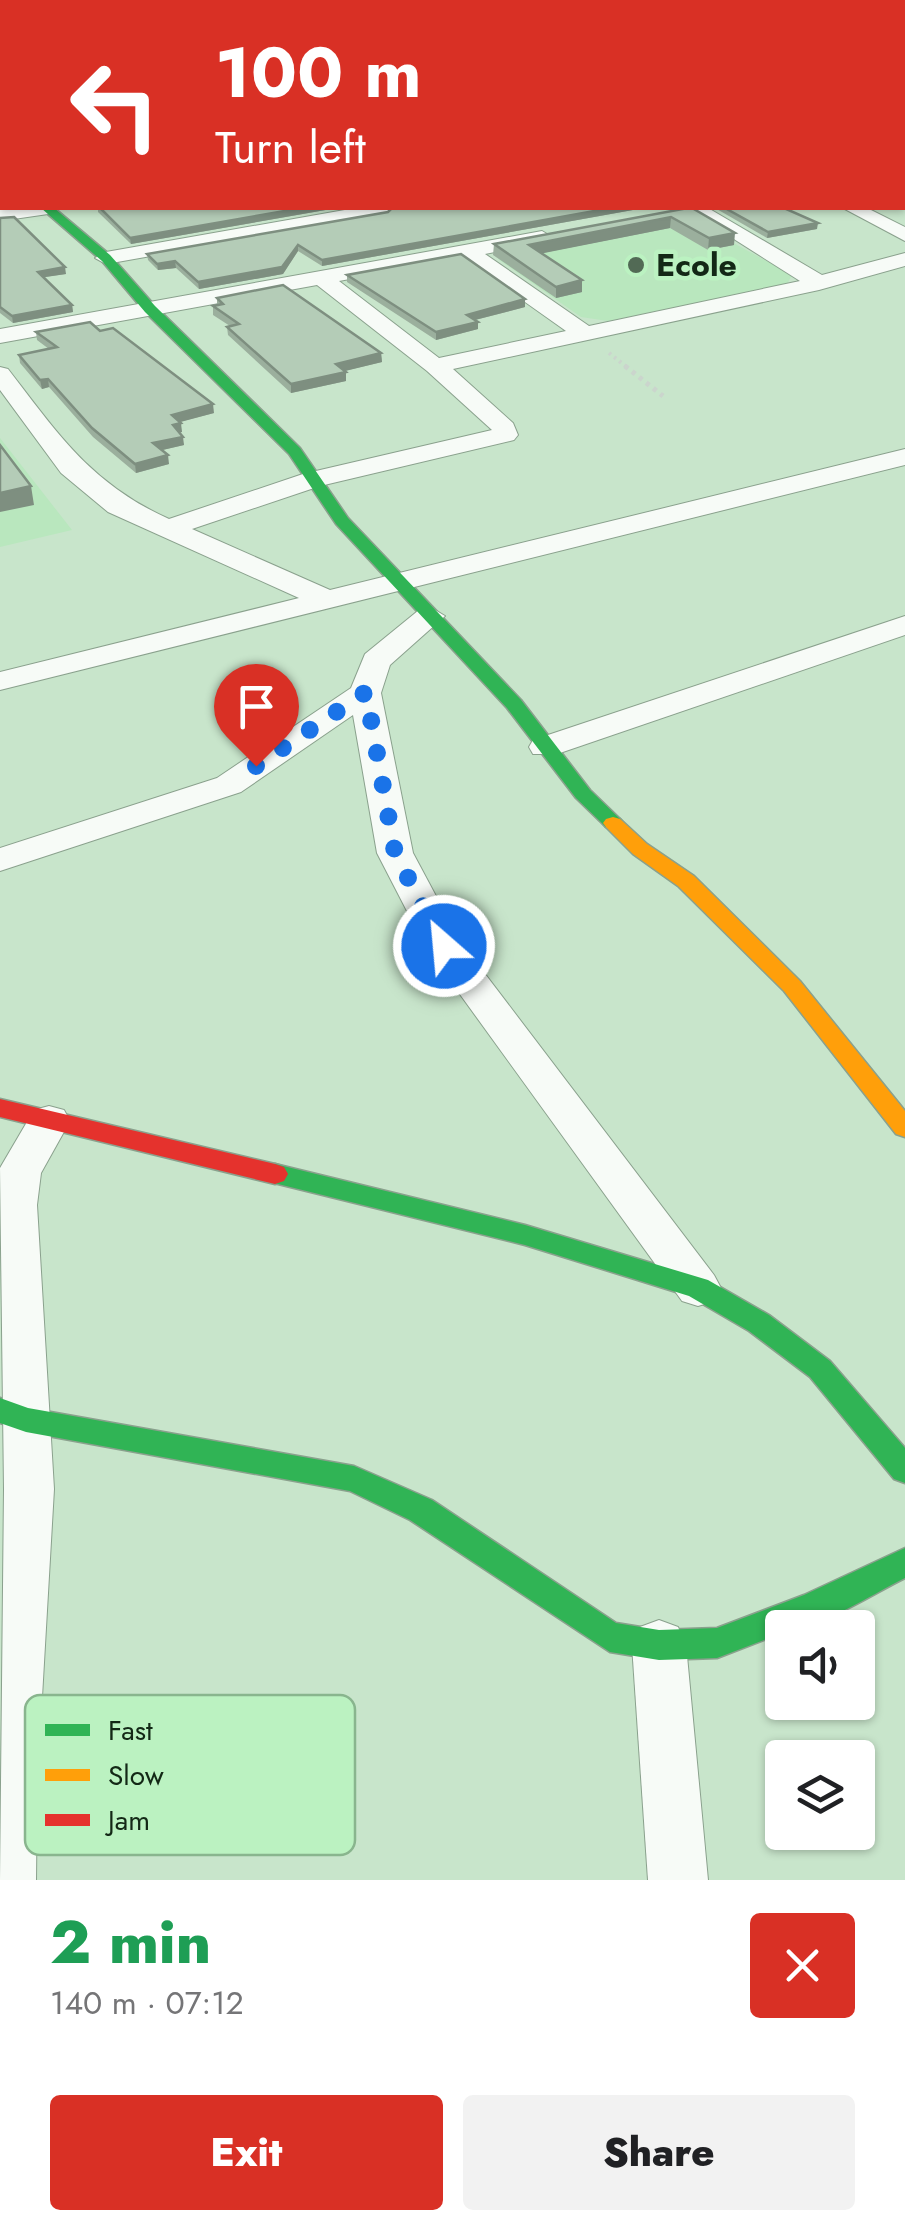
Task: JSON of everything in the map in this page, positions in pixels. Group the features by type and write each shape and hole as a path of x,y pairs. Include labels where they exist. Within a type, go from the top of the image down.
{"street":[{"path":"0,215 34,210"},
{"path":"50,210 106,258 150,309 294,451 312,480 399,585 514,704 544,747 610,823 686,881 792,986 905,1128"},
{"path":"106,258 377,210"},
{"path":"689,210 818,283"},
{"path":"857,210 905,234"},
{"path":"0,336 562,234"},
{"path":"469,252 584,332"},
{"path":"435,366 818,283 905,259"},
{"path":"168,528 312,480 505,435 504,428 435,366 323,279"},
{"path":"0,374 70,467 118,506 332,602"},
{"path":"0,681 332,602 905,457"},
{"path":"430,616 376,662 366,692 395,853 444,946 525,1049 698,1288"},
{"path":"544,747 905,625"},
{"path":"0,860 229,785 366,692"},
{"path":"0,1108 524,1235 698,1288 759,1323 820,1369 905,1470"},
{"path":"6,1880 8,1784 29,1489 13,1415 15,1205 19,1173 49,1121"},
{"path":"13,1415 354,1479 420,1510 610,1637 659,1645 718,1643 815,1606 905,1562"},
{"path":"659,1645 678,1880"}],"path":[{"path":"584,332 662,396"}],"shaded area":[{"path":"697,223 792,275 787,284 608,321 581,317 498,259 510,250"},
{"path":"0,438 72,530 0,547"}],"building":[{"path":"102,210 291,210 130,238"},
{"path":"600,210 322,260 298,245 282,267 198,282 175,261 157,264 147,254 388,212"},
{"path":"681,210 695,210 735,233 709,238 671,217 529,245 582,280 556,287 494,244"},
{"path":"729,210 789,210 818,223 768,232"},
{"path":"14,217 65,267 38,272 72,305 12,316 0,307 0,218"},
{"path":"461,254 525,299 467,315 478,322 436,332 347,275"},
{"path":"283,285 381,353 336,364 346,372 291,384 227,327 239,324 213,306 223,304 217,298"},
{"path":"90,322 100,331 113,328 213,404 172,415 181,423 173,425 183,437 153,443 168,455 135,464 92,428 48,379 40,380 19,355 57,347 36,332"},
{"path":"0,445 31,486 0,493"}],"traffic: fast":[{"path":"49,210 106,258 150,309 295,451 342,521 514,704 583,794 613,823"},
{"path":"275,1174 525,1235 698,1288 759,1323 820,1369 905,1470"},
{"path":"0,1410 26,1420 354,1479 421,1510 610,1637 659,1645 717,1643 815,1606 905,1562"}],"traffic: slow":[{"path":"613,823 640,849 686,881 792,986 905,1128"}],"traffic: jam":[{"path":"0,1108 275,1174"}],"place":[{"name":"Ecole","path":"636,265"}],"route":[{"path":"256,766 366,692 395,853 444,946"}]}
